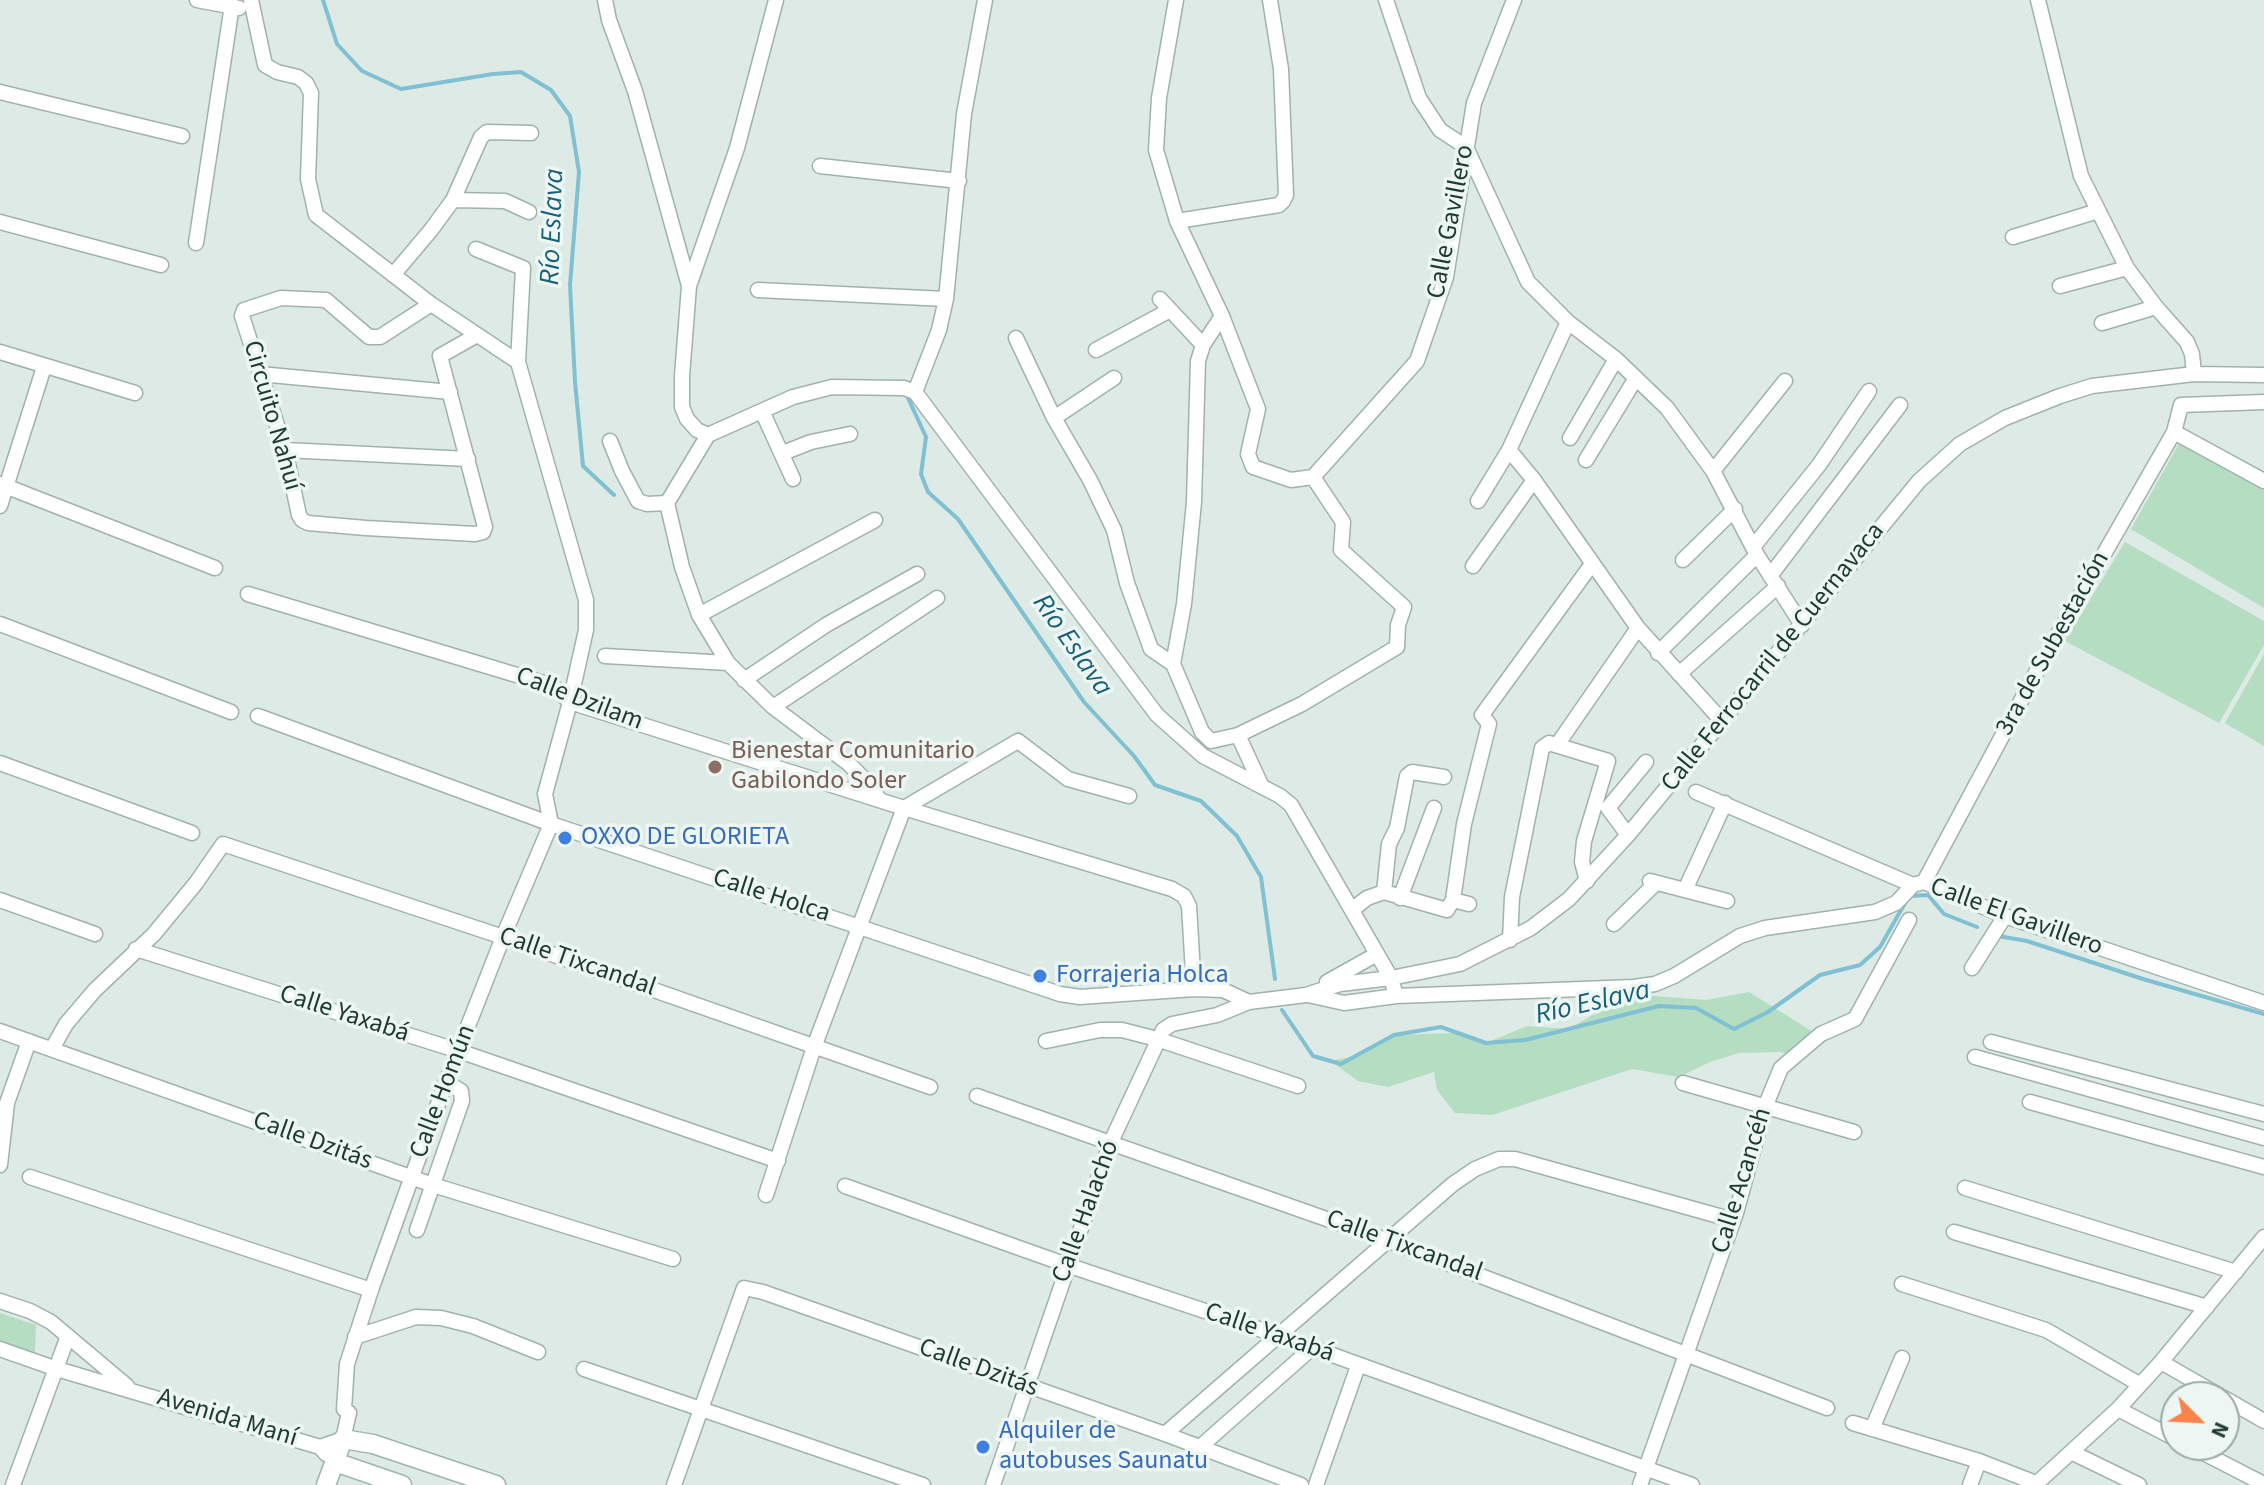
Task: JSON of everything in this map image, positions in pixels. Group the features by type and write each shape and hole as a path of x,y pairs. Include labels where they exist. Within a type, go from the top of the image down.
{"street":[{"path":"251,0 265,65 277,72 298,77 306,83 311,93 308,179 316,215 431,304 518,362"},
{"path":"605,0 609,20 635,91 689,286"},
{"path":"708,435 697,430 682,407 689,286 737,148 776,0"},
{"path":"915,392 939,330 946,299 964,114 985,0"},
{"path":"1016,338 1054,418 1090,480 1114,530 1127,583 1151,649 1173,664 1205,737 1218,742 1238,735 1302,704 1397,647 1398,625 1404,607 1341,550 1343,522 1313,477 1291,480 1253,467 1248,454 1258,409 1222,316 1177,221 1156,150 1159,98 1176,0"},
{"path":"1177,221 1279,205 1286,195 1281,69 1270,0"},
{"path":"1386,0 1419,98 1440,130 1466,147 1528,282 1568,322 1616,359 1667,408 1713,471 1755,551 1802,625"},
{"name":"Calle Gavillero","path":"1313,477 1417,361 1446,277 1474,103 1514,0"},
{"path":"2038,0 2081,176 2127,268 2187,342 2194,374"},
{"path":"205,1 244,9 254,18"},
{"path":"196,243 232,5"},
{"path":"0,92 182,136"},
{"path":"393,275 453,200 481,137 487,132 531,133"},
{"path":"820,166 959,181"},
{"path":"453,200 505,201 529,212"},
{"path":"2013,237 2098,211"},
{"path":"0,222 161,265"},
{"name":"Calle Homún","path":"326,1485 349,1413 344,1409 347,1364 355,1337 446,1082 551,824 545,794 586,630 586,600 518,362 523,268 476,249"},
{"path":"2060,286 2127,268"},
{"path":"758,290 946,299"},
{"name":"Circuito Nahuí","path":"431,304 380,337 369,337 326,300 281,298 244,310 242,316 285,450 299,515 308,523 475,534 483,532 485,527 440,356 477,335"},
{"path":"1096,350 1165,304 1203,345"},
{"path":"2102,323 2156,307"},
{"path":"1173,664 1184,604 1194,502 1198,361 1203,345 1222,316"},
{"path":"1478,501 1509,450 1568,322"},
{"path":"0,352 135,393"},
{"path":"1570,438 1616,359"},
{"path":"0,506 3,485 44,367"},
{"path":"260,374 450,392"},
{"name":"Calle Ferrocarril de Cuernavaca","path":"1306,995 1340,984 1391,978 1460,964 1510,940 1552,914 1628,835 1919,481 1960,444 2005,418 2092,386 2194,374 2264,375"},
{"path":"1054,418 1114,378"},
{"path":"1586,460 1636,378"},
{"path":"1713,471 1785,381"},
{"path":"880,801 849,764 773,707 728,663 699,615 682,567 667,503 708,435 793,397 832,387 904,388 915,392 1157,715 1203,756 1291,805 1391,978 1396,996"},
{"path":"1658,653 1755,551 1869,391"},
{"name":"3ra de Subestación","path":"1919,884 2174,432 2181,405 2264,402"},
{"path":"1679,674 1774,581 1900,405"},
{"path":"762,411 793,479"},
{"path":"2174,432 2264,481"},
{"path":"783,453 811,442 850,434"},
{"path":"610,441 638,501 667,503"},
{"path":"285,450 468,459"},
{"path":"1509,450 1534,480 1638,628 1723,722"},
{"path":"1473,566 1534,480"},
{"path":"3,485 215,568"},
{"path":"1683,560 1735,509"},
{"path":"699,615 875,520"},
{"path":"1352,910 1367,898 1384,892 1443,911 1453,900 1464,824 1489,724 1482,715 1592,564"},
{"path":"744,680 826,625 917,574"},
{"name":"Calle Dzilam","path":"248,594 553,686 570,702 880,801 1172,889 1184,896 1189,906 1194,989"},
{"path":"773,707 937,598"},
{"path":"0,624 231,712"},
{"path":"1510,940 1512,897 1542,748 1553,744 1638,628"},
{"path":"605,656 728,663"},
{"name":"Calle Holca","path":"258,716 551,824 1060,994 1080,997 1194,989"},
{"path":"1238,735 1262,787"},
{"path":"766,1195 814,1047 904,808 1018,741 1068,779 1129,796"},
{"path":"1553,744 1605,758 1609,765 1584,841 1582,862 1587,881"},
{"path":"1628,835 1608,808 1646,762"},
{"path":"0,763 192,833"},
{"path":"1384,892 1389,844 1398,823 1407,776 1412,772 1444,777"},
{"path":"1696,792 1919,884"},
{"path":"1685,890 1725,803"},
{"path":"1400,898 1434,808"},
{"name":"Calle Tixcandal","path":"136,949 163,924 223,844 503,937 930,1087"},
{"path":"1614,924 1653,882 1727,901"},
{"name":"Calle El Gavillero","path":"1306,995 1344,1003 1396,996 1655,984 1740,936 1765,928 1875,912 1896,903 1919,884 2264,1003"},
{"path":"0,900 95,934"},
{"path":"1453,900 1469,904"},
{"path":"1972,968 2005,916"},
{"name":"Calle Acancéh","path":"1640,1485 1733,1220 1765,1107 1781,1068 1821,1034 1855,1019 1909,920"},
{"path":"52,1049 66,1024 136,949"},
{"name":"Calle Yaxabá","path":"136,949 459,1051 778,1161"},
{"path":"1157,1039 1172,1024 1217,1015 1249,1002 1306,995 1377,954"},
{"path":"1194,989 1223,990 1249,1002"},
{"path":"1046,1041 1100,1030 1122,1030 1298,1086"},
{"name":"Calle Dzitás","path":"0,1031 411,1178 673,1259"},
{"name":"Calle Halachó","path":"993,1485 1110,1144 1157,1039"},
{"path":"0,1165 7,1103 29,1041"},
{"path":"1991,1042 2264,1114"},
{"path":"1975,1057 2264,1138"},
{"path":"417,1230 463,1095 446,1082"},
{"path":"1683,1083 1854,1132"},
{"name":"Calle Tixcandal","path":"977,1096 1389,1241 1827,1408"},
{"path":"2030,1102 2264,1167"},
{"path":"1165,1434 1453,1184 1475,1169 1499,1159 1515,1159 1733,1220"},
{"path":"30,1177 371,1290"},
{"name":"Calle Yaxabá","path":"845,1186 1280,1336 1692,1485"},
{"path":"1965,1188 2236,1272"},
{"path":"1954,1232 2207,1307"},
{"path":"1853,1423 1979,1461 2036,1484 2118,1409 2264,1237"},
{"path":"1902,1284 2046,1330 2139,1384"},
{"name":"Calle Dzitás","path":"701,1409 744,1288 763,1292 1165,1434 1301,1485"},
{"name":"Avenida Maní","path":"0,1301 51,1322 134,1391"},
{"path":"355,1337 416,1317 441,1318 473,1326 538,1352"},
{"path":"0,1483 10,1485 68,1336"},
{"path":"1200,1447 1312,1348"},
{"name":"Avenida Maní","path":"0,1349 57,1369 320,1447 335,1462 402,1485"},
{"path":"1872,1429 1902,1358"},
{"path":"2161,1362 2194,1381"},
{"path":"1316,1485 1358,1366"},
{"path":"584,1369 923,1485"},
{"path":"2240,1408 2264,1421"},
{"path":"674,1485 701,1409"},
{"path":"2118,1409 2160,1431"},
{"path":"343,1439 373,1444 496,1485"},
{"name":"Avenida Maní","path":"320,1447 343,1439"},
{"path":"2071,1452 2139,1485"},
{"path":"1970,1485 1979,1461"},
{"path":"2219,1461 2264,1484"}],"green space":[{"path":"2182,438 2264,483 2264,608 2131,529"},
{"path":"2125,542 2264,621 2264,645 2219,723 2065,641"},
{"path":"2264,654 2264,746 2225,723"},
{"path":"1749,992 1813,1032 1792,1055 1780,1052 1739,1053 1710,1062 1679,1077 1632,1069 1492,1115 1455,1113 1437,1090 1434,1072 1388,1087 1358,1081 1331,1061 1359,1055 1394,1035 1456,1033 1486,1043 1527,1026 1568,1029 1625,997 1706,1000"},
{"path":"0,1313 36,1325 35,1354 0,1341"}],"waterway":[{"name":"Río Eslava","path":"323,0 337,44 362,71 401,89 521,72 551,90 570,116 579,172 570,285 583,466 614,495"},
{"name":"Río Eslava","path":"908,398 926,437 921,474 928,492 958,519 1084,702 1134,756 1155,785 1201,801 1237,836 1261,877 1275,979"},
{"name":"Río Eslava","path":"1910,896 1928,895 1944,914 1977,927"},
{"name":"Río Eslava","path":"1282,1010 1313,1056 1341,1064 1394,1035 1441,1027 1486,1043 1525,1040 1659,1006 1696,1008 1734,1029 1768,1012 1820,975 1860,965 1880,947 1905,903"},
{"name":"Río Eslava","path":"1998,936 2027,941 2264,1014"}],"place":[{"name":"Bienestar Comunitario Gabilondo Soler","path":"715,767"},
{"name":"OXXO DE GLORIETA","path":"565,838"},
{"name":"Forrajeria Holca","path":"1040,976"},
{"name":"Alquiler de autobuses Saunatu","path":"983,1447"}]}
